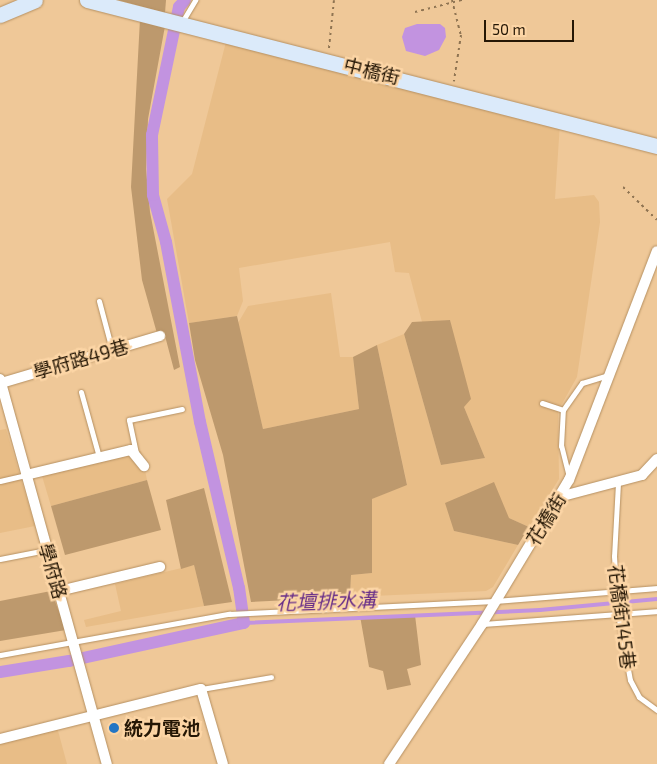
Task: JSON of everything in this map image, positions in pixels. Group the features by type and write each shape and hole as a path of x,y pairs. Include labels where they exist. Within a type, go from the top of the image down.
{"street":[{"path":"0,15 35,0"},
{"name":"中橋街","path":"87,0 182,22 657,146"},
{"name":"花橋街","path":"389,764 482,624 570,480 657,251"},
{"name":"學府路49巷","path":"1,381 160,336"},
{"name":"學府路","path":"1,381 106,764"},
{"path":"26,475 131,450 144,466"},
{"path":"559,497 618,483 642,475 657,458"},
{"path":"59,591 160,567"},
{"path":"0,738 201,689 223,764"}],"lane":[{"path":"182,22 195,0"},
{"path":"99,301 112,350"},
{"path":"570,480 562,446 563,410 582,383 611,375"},
{"path":"81,392 99,457"},
{"path":"542,403 563,410"},
{"path":"136,454 129,420 182,409"},
{"path":"0,481 26,475"},
{"name":"花橋街145巷","path":"618,483 614,556 618,614 630,680 639,697 657,710"},
{"path":"0,559 46,550"},
{"path":"0,655 74,647 229,614 495,601 657,588"},
{"path":"482,624 657,611"},
{"path":"201,689 272,677"}],"path":[{"path":"328,60 334,0"},
{"path":"415,12 462,0"},
{"path":"452,92 460,35 453,2"},
{"path":"623,188 657,220"}],"shaded area":[{"path":"118,0 166,0 165,13"},
{"path":"140,19 165,26 148,119 146,169 150,212 180,367 174,370 165,336 158,337 142,280 131,187"},
{"path":"417,24 440,24 445,28 446,37 439,50 425,56 406,51 402,37 405,28"},
{"path":"227,38 560,123 555,199 594,195 599,202 600,222 577,377 558,411 559,479 529,527 509,518 454,531 518,545 493,587 486,591 350,597 351,575 372,573 372,499 407,484 377,345 404,334 441,465 485,458 464,407 450,320 422,322 409,273 395,272 390,242 239,268 243,301 237,316 189,323 167,199 192,174"},
{"path":"331,293 340,357 353,357 359,409 263,429 238,323 248,306"},
{"path":"237,316 263,429 359,409 353,357 377,345 407,485 372,499 372,573 351,575 350,597 251,602 223,455 195,360 189,323"},
{"path":"450,320 471,399 464,407 485,458 441,465 404,334 412,322"},
{"path":"6,429 35,526 0,533 0,430"},
{"path":"141,451 147,480 51,506 42,476"},
{"path":"147,480 161,530 65,555 51,506"},
{"path":"494,482 509,518 529,527 518,545 454,531 445,503"},
{"path":"204,488 232,602 204,606 194,565 181,569 166,500"},
{"path":"194,565 204,606 86,627 84,620 121,611 115,584"},
{"path":"51,591 66,630 0,641 0,601"},
{"path":"415,615 421,665 407,669 411,685 387,690 383,671 369,667 360,616"},
{"path":"57,727 67,764 0,764 0,742"}],"waterway":[{"path":"0,672 69,661 244,623 239,588 200,422 166,242 153,195 152,135 179,7 185,0"},
{"name":"花壇排水溝","path":"244,623 540,610 657,599"}],"place":[{"name":"統力電池","path":"114,728"}]}
